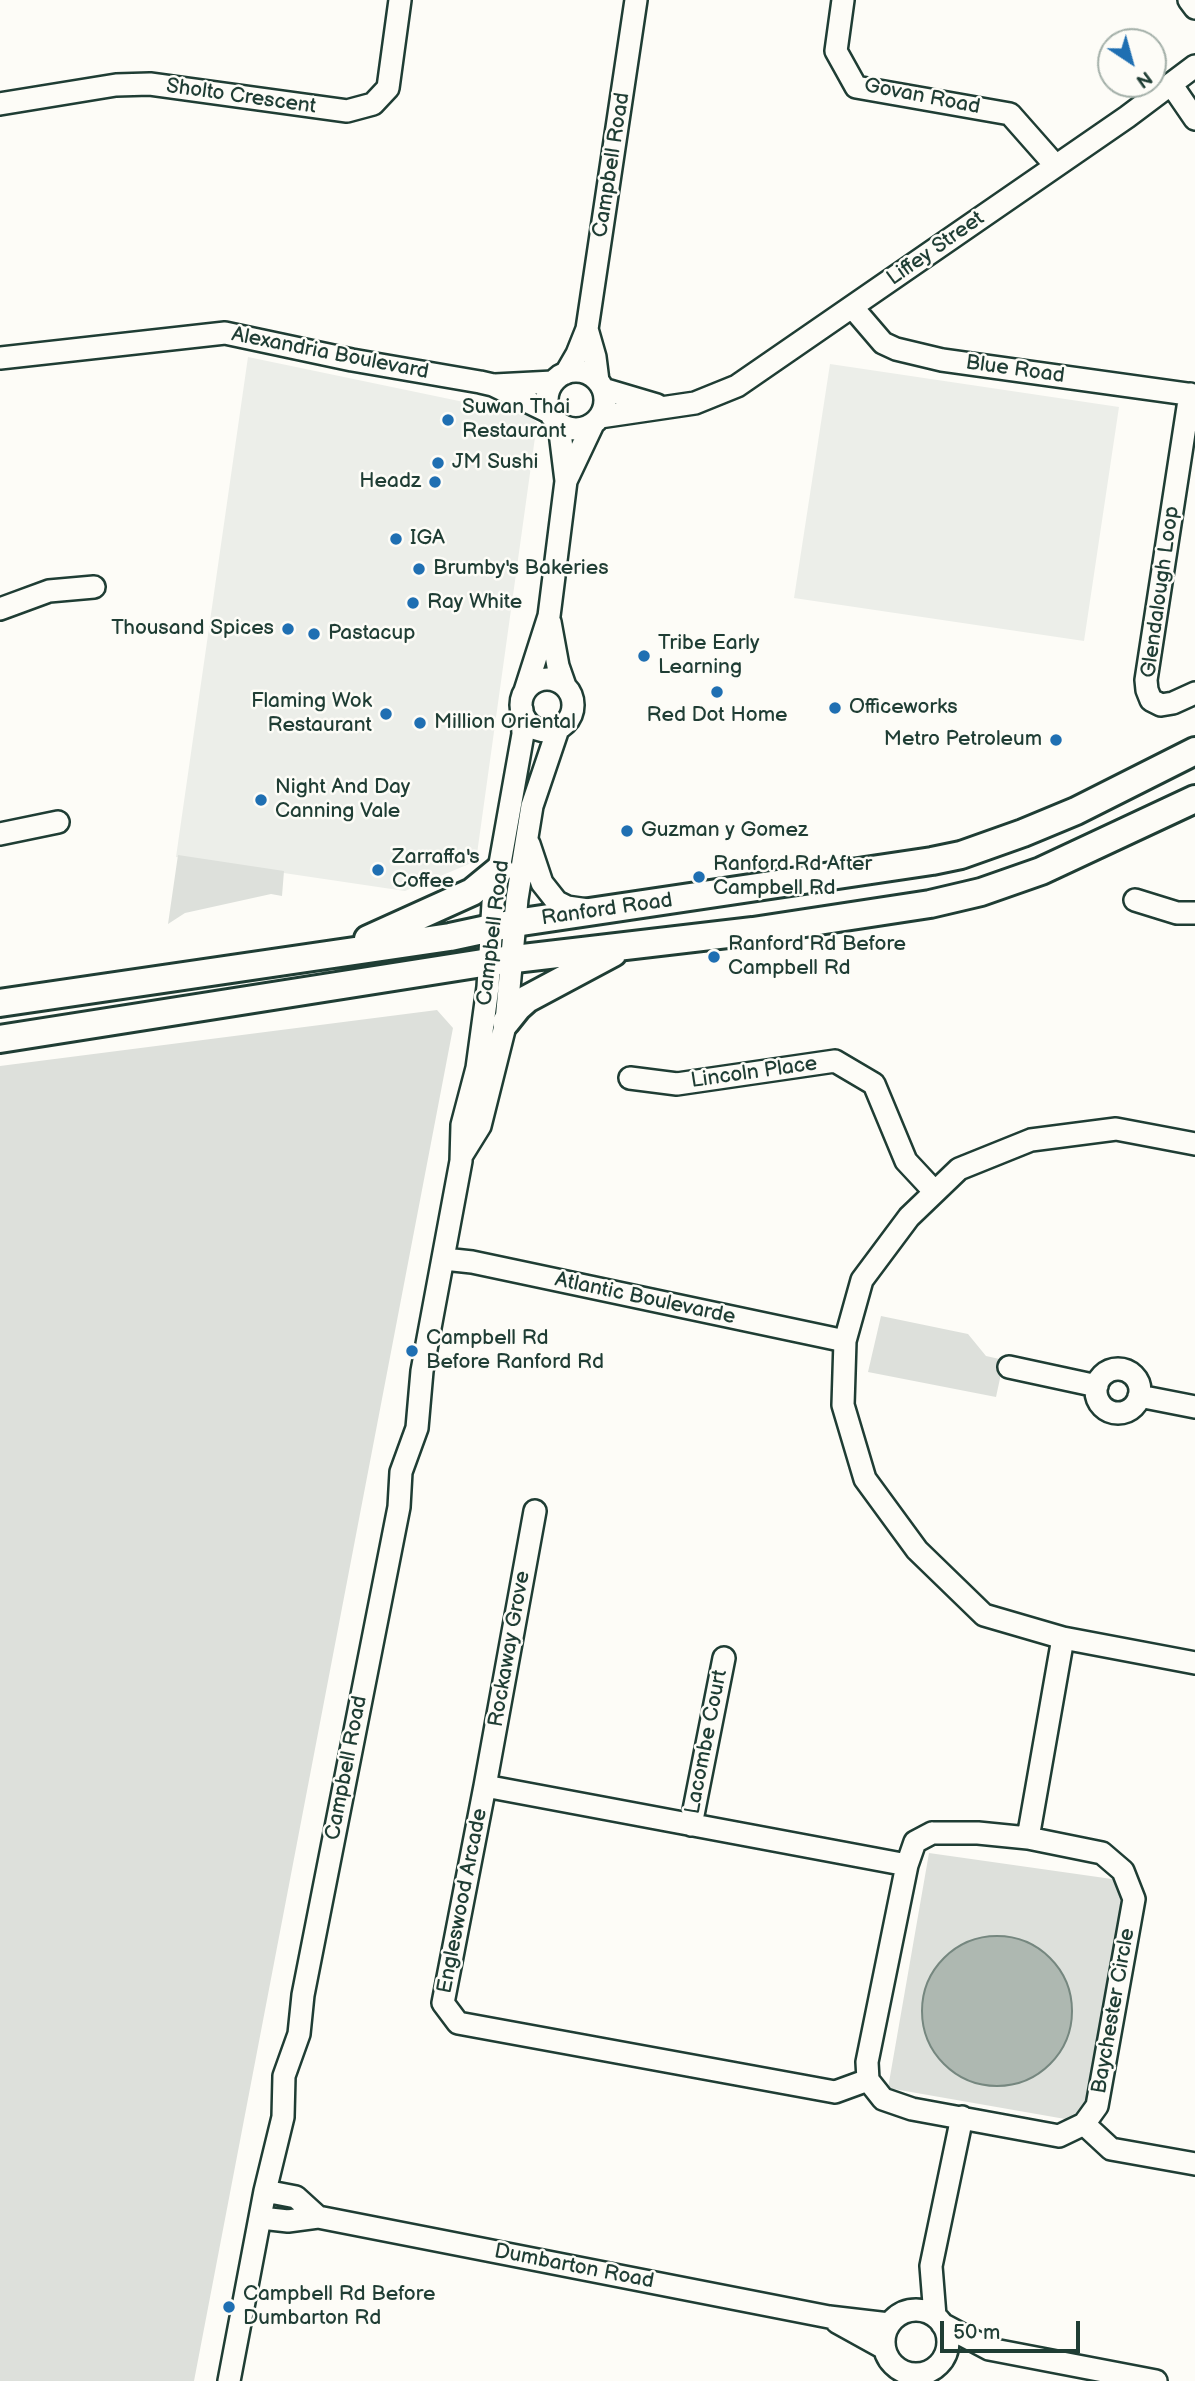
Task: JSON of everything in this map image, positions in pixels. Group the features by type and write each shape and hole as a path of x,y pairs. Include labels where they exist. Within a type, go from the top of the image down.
{"main road":[{"name":"Ranford Road","path":"0,1003 450,937 503,925 894,868 961,855 1076,811 1195,751"},
{"name":"Ranford Road","path":"0,1039 501,961 753,931 930,904 981,892 1041,872 1195,799"},
{"path":"338,952 472,892 500,869"},
{"path":"506,1022 527,999 630,944"}],"street":[{"name":"Sholto Crescent","path":"0,104 116,85 150,84 347,111 373,104 388,88 400,0"},
{"name":"Campbell Road","path":"462,1155 480,1126 506,1022 501,961 503,925 500,869 523,734 524,700 549,616 566,481 554,419 546,397 587,330 636,0"},
{"name":"Govan Road","path":"843,0 836,51 856,87 1010,114 1055,165"},
{"path":"1189,0 1195,8"},
{"name":"Liffey Street","path":"596,421 695,403 737,386 853,308 1195,66"},
{"path":"1171,84 1195,119"},
{"name":"Blue Road","path":"853,308 883,343 896,349 942,360 1193,395"},
{"name":"Campbell Road","path":"566,481 604,408 587,330"},
{"name":"Alexandria Boulevard","path":"0,358 225,334 493,386 554,419"},
{"path":"559,377 581,371 601,385"},
{"name":"Alexandria Boulevard","path":"493,386 559,377"},
{"name":"Liffey Street","path":"601,385 665,408"},
{"name":"Glendalough Loop","path":"1193,395 1146,680 1151,700 1161,705 1173,703 1195,693"},
{"path":"554,419 574,430 596,421"},
{"path":"0,609 50,590 94,587"},
{"name":"Campbell Road","path":"549,616 558,666 565,686"},
{"path":"549,679 565,686 570,693 573,709 566,723 558,729 539,730 525,719 524,700 540,680 549,679"},
{"name":"Campbell Road","path":"503,925 532,806 558,729"},
{"path":"0,834 58,822"},
{"name":"Campbell Road","path":"527,835 538,874 557,902 567,907 602,911"},
{"path":"1135,900 1177,913 1195,913"},
{"name":"Campbell Road","path":"229,2381 265,2191 283,2117 284,2076 299,2034 303,1995 399,1507 401,1472 417,1428 422,1371 462,1155 462,1125 477,1068 488,987 501,961"},
{"name":"Lincoln Place","path":"630,1078 677,1084 835,1061 874,1084 906,1161 934,1191"},
{"path":"1195,1144 1116,1129 1031,1140 959,1169 909,1217 862,1280 845,1341 843,1405 865,1479 917,1550 984,1615 1062,1638 1195,1663"},
{"name":"Atlantic Boulevarde","path":"444,1259 472,1262 845,1341"},
{"path":"1009,1367 1097,1386 1105,1374 1119,1369 1127,1371 1138,1381 1139,1396 1195,1407"},
{"name":"Rockaway Grove","path":"485,1786 534,1511"},
{"path":"1028,1838 1062,1638"},
{"name":"Lacombe Court","path":"691,1825 724,1658"},
{"name":"Engleswood Arcade","path":"868,2080 835,2092 458,2024 443,2003 485,1786 906,1865"},
{"name":"Baychester Circle","path":"868,2080 867,2062 906,1865 915,1842 932,1833 978,1833 1028,1838 1102,1853 1124,1871 1134,1899 1097,2106 1084,2124"},
{"path":"868,2080 883,2099 912,2109 1059,2136 1084,2124 1111,2148 1195,2164"},
{"path":"907,2311 932,2266 962,2117"},
{"name":"Dumbarton Road","path":"265,2191 296,2197 318,2217"},
{"name":"Dumbarton Road","path":"261,2218 288,2221 318,2217 829,2317 889,2324"},
{"path":"932,2266 939,2320 947,2334 944,2356 989,2349"},
{"path":"884,2348 889,2324 897,2316 907,2311 925,2311 989,2349 1156,2381"},
{"name":"Dumbarton Road","path":"829,2317 884,2348 900,2374 905,2372 926,2376 944,2356"}],"shaded area":[{"path":"248,357 531,416 537,423 476,861 405,891 176,857"},
{"path":"830,364 1119,407 1084,641 794,598"},
{"path":"178,855 284,871 282,896 271,894 185,913 168,924"},
{"path":"437,1010 453,1028 194,2381 0,2381 0,1066"},
{"path":"881,1316 968,1334 986,1356 1004,1360 996,1397 868,1372"},
{"path":"929,1853 1133,1882 1088,2123 888,2088"},
{"path":"997,1936 1026,1942 1050,1958 1066,1982 1072,2011 1066,2040 1050,2064 1026,2080 997,2086 968,2080 944,2064 928,2040 922,2011 928,1982 944,1958 968,1942"}],"place":[{"name":"Suwan Thai Restaurant","path":"448,420"},
{"name":"JM Sushi","path":"438,463"},
{"name":"Headz","path":"435,482"},
{"name":"IGA","path":"396,539"},
{"name":"Brumby's Bakeries","path":"419,569"},
{"name":"Ray White","path":"413,603"},
{"name":"Thousand Spices","path":"288,629"},
{"name":"Pastacup","path":"314,634"},
{"name":"Tribe Early Learning","path":"644,656"},
{"name":"Red Dot Home","path":"717,692"},
{"name":"Officeworks","path":"835,708"},
{"name":"Flaming Wok Restaurant","path":"386,714"},
{"name":"Million Oriental","path":"420,723"},
{"name":"Metro Petroleum","path":"1056,740"},
{"name":"Night And Day Canning Vale","path":"261,800"},
{"name":"Guzman y Gomez","path":"627,831"},
{"name":"Zarraffa's Coffee","path":"378,870"},
{"name":"Ranford Rd After Campbell Rd","path":"699,877"},
{"name":"Ranford Rd Before Campbell Rd","path":"714,957"},
{"name":"Campbell Rd Before Ranford Rd","path":"412,1351"},
{"name":"Campbell Rd Before Dumbarton Rd","path":"229,2307"}]}
